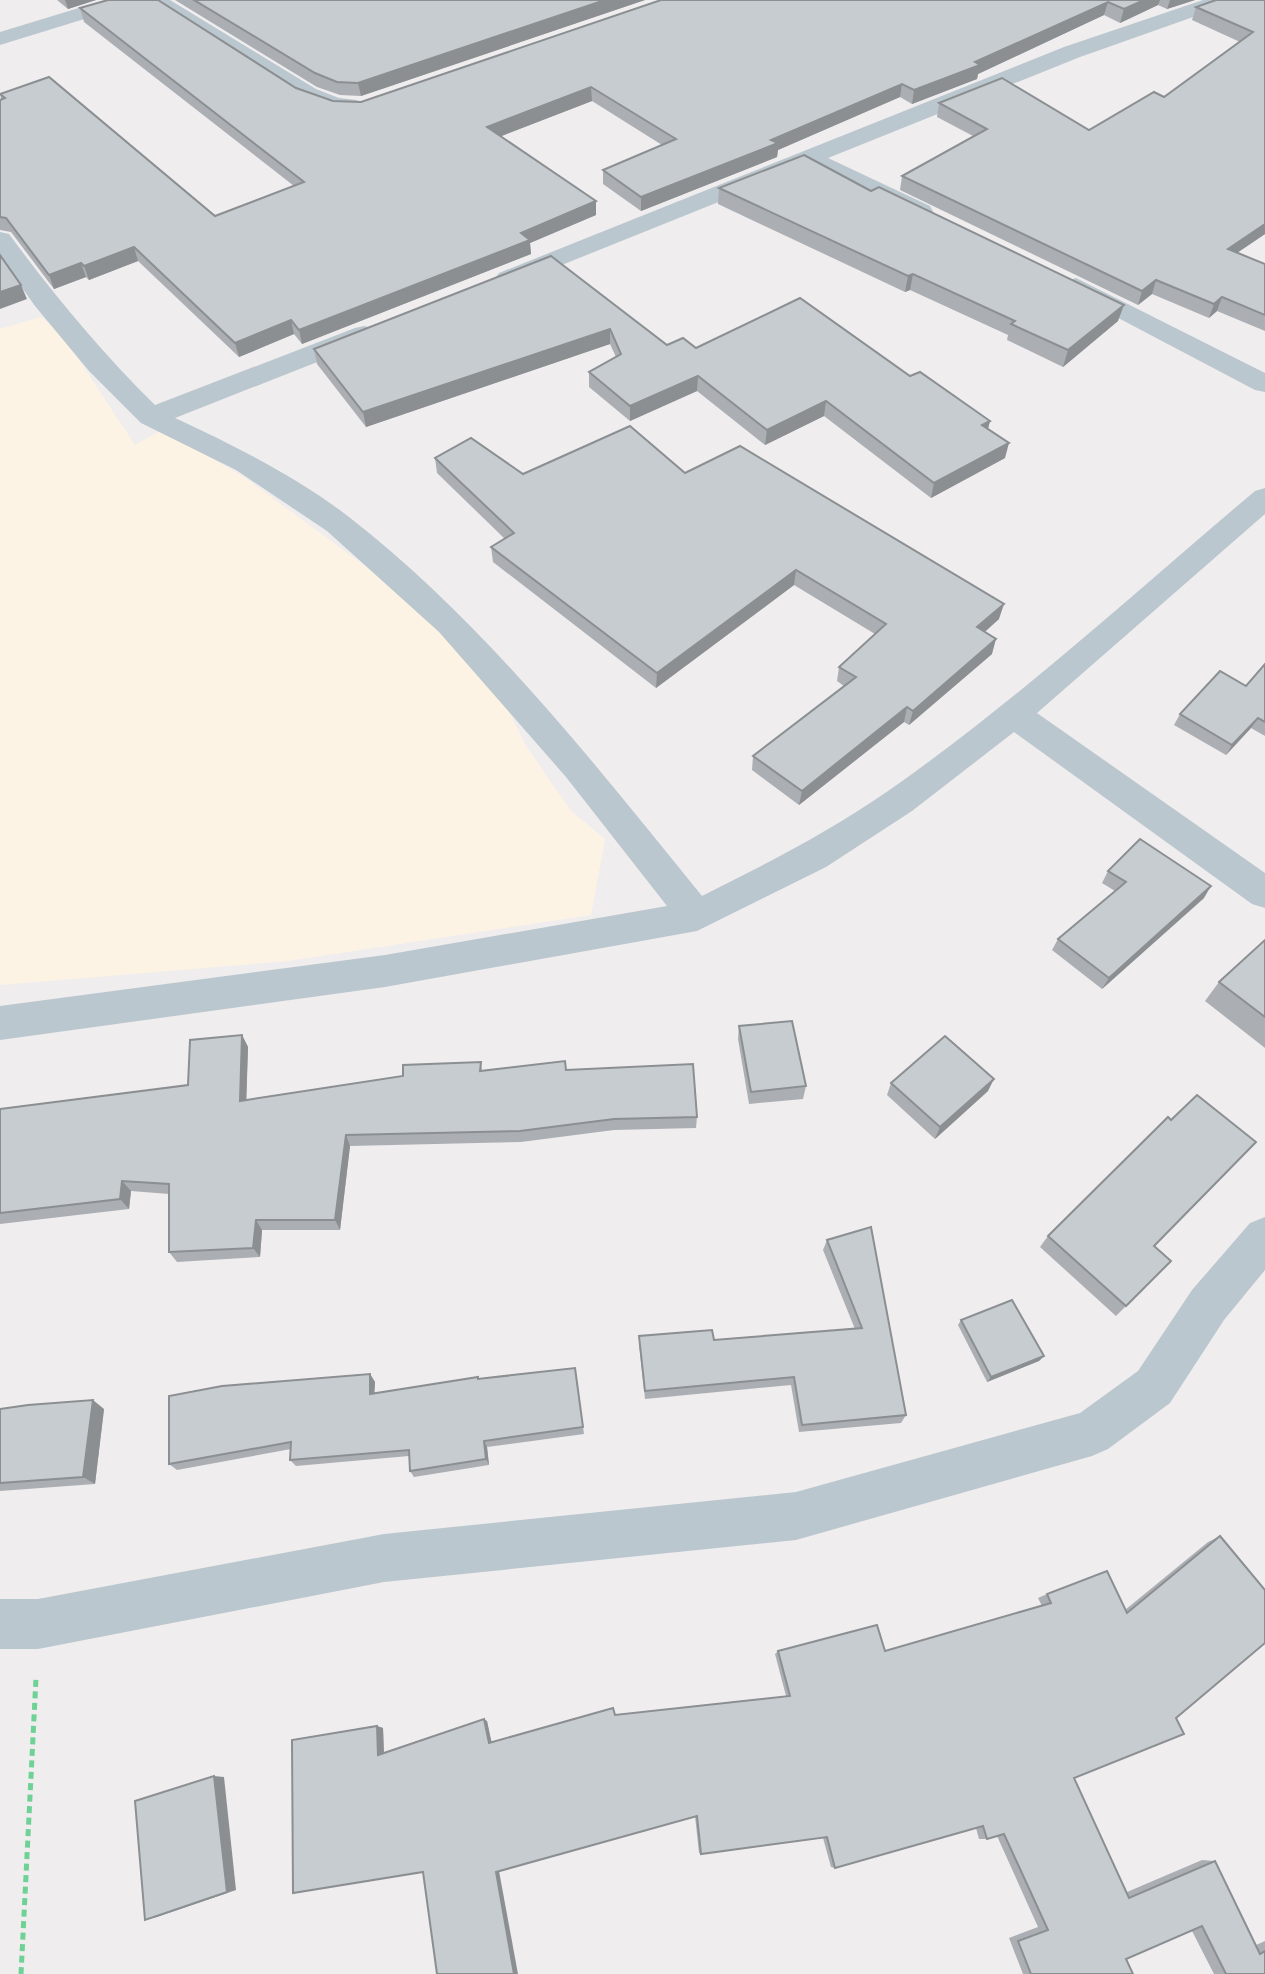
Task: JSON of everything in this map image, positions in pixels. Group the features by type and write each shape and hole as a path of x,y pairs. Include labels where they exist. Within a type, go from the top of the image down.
{"street":[{"path":"0,39 127,0"},
{"path":"156,0 308,94 336,105 363,106 374,102"},
{"path":"485,286 1072,52 1223,0"},
{"path":"809,158 944,222"},
{"path":"0,239 44,300 91,355 151,417 246,463 338,524 450,624 578,768 697,916"},
{"path":"1054,275 1265,384"},
{"path":"151,417 382,327"},
{"path":"0,1023 385,971 697,916 813,857 900,801 1014,715 1265,498"},
{"path":"1014,715 1265,893"},
{"path":"19,1624 384,1558 796,1516 1092,1433 1154,1387 1208,1306 1265,1237"}],"path":[{"path":"19,1624 21,1974"}],"shaded area":[{"path":"41,317 63,336 135,445 162,430 244,477 407,597 497,688 526,746 571,811 605,839 591,915 288,961 0,985 0,329"}],"building":[{"path":"108,0 158,0 296,88 333,101 361,102 661,0 1144,0 1124,9 1108,2 975,62 980,65 914,90 902,84 771,140 778,143 641,197 603,170 676,139 591,87 487,127 596,201 521,233 530,240 299,330 291,320 235,343 134,247 84,266 81,263 49,275 6,218 0,217 0,100 5,98 0,94 49,77 215,216 304,182 80,8"},
{"path":"194,0 605,0 358,83 337,82 315,73"},
{"path":"1216,0 1265,0 1265,224 1228,249 1265,264 1265,315 1222,297 1214,304 1156,280 1142,291 902,176 987,129 939,103 1002,78 1089,130 1154,92 1164,97 1253,32 1196,7"},
{"path":"804,155 871,191 879,187 1124,305 1068,350 1011,324 1015,321 913,274 908,276 719,188"},
{"path":"0,255 21,285 0,292"},
{"path":"551,256 667,345 683,338 696,348 800,298 910,376 920,372 990,421 982,425 1009,443 934,483 826,401 767,430 698,376 630,406 589,372 621,354 610,329 363,412 314,349"},
{"path":"630,426 685,473 740,446 1004,604 977,627 996,639 913,711 907,707 802,791 753,756 856,677 839,667 886,624 796,570 657,673 491,547 514,533 435,458 471,438 523,474"},
{"path":"1265,664 1265,722 1258,718 1232,745 1180,714 1220,671 1246,686"},
{"path":"1140,839 1211,886 1109,978 1058,939 1126,882 1108,871"},
{"path":"1265,940 1265,1017 1219,982"},
{"path":"792,1021 806,1086 751,1092 739,1026"},
{"path":"242,1035 240,1101 403,1076 403,1065 481,1062 480,1071 565,1061 566,1070 693,1064 697,1117 614,1119 520,1131 346,1135 335,1220 256,1220 253,1248 169,1252 169,1184 122,1181 120,1199 0,1213 0,1109 188,1085 190,1040"},
{"path":"945,1036 994,1079 940,1127 891,1083"},
{"path":"1197,1095 1256,1142 1154,1246 1171,1261 1126,1306 1048,1236 1168,1117 1171,1120"},
{"path":"871,1227 906,1415 802,1425 794,1377 645,1391 639,1336 712,1330 714,1340 862,1328 827,1240"},
{"path":"1012,1300 1044,1356 991,1377 961,1320"},
{"path":"575,1368 583,1427 484,1441 486,1459 410,1471 409,1450 290,1460 291,1442 169,1464 169,1396 222,1386 370,1374 370,1394 478,1377"},
{"path":"93,1400 83,1477 0,1483 0,1409"},
{"path":"1220,1536 1265,1590 1265,1643 1176,1718 1184,1734 1074,1778 1129,1898 1215,1861 1260,1954 1265,1951 1265,1974 1226,1974 1202,1926 1126,1959 1133,1974 1031,1974 1018,1941 1048,1930 1004,1834 987,1839 983,1826 835,1868 827,1837 701,1854 697,1816 496,1872 514,1974 437,1974 423,1872 293,1893 292,1740 377,1726 378,1755 484,1719 489,1743 613,1708 615,1715 790,1696 778,1651 877,1625 885,1651 1051,1603 1047,1594 1107,1571 1127,1613"},
{"path":"214,1776 227,1892 145,1920 135,1801"}]}
